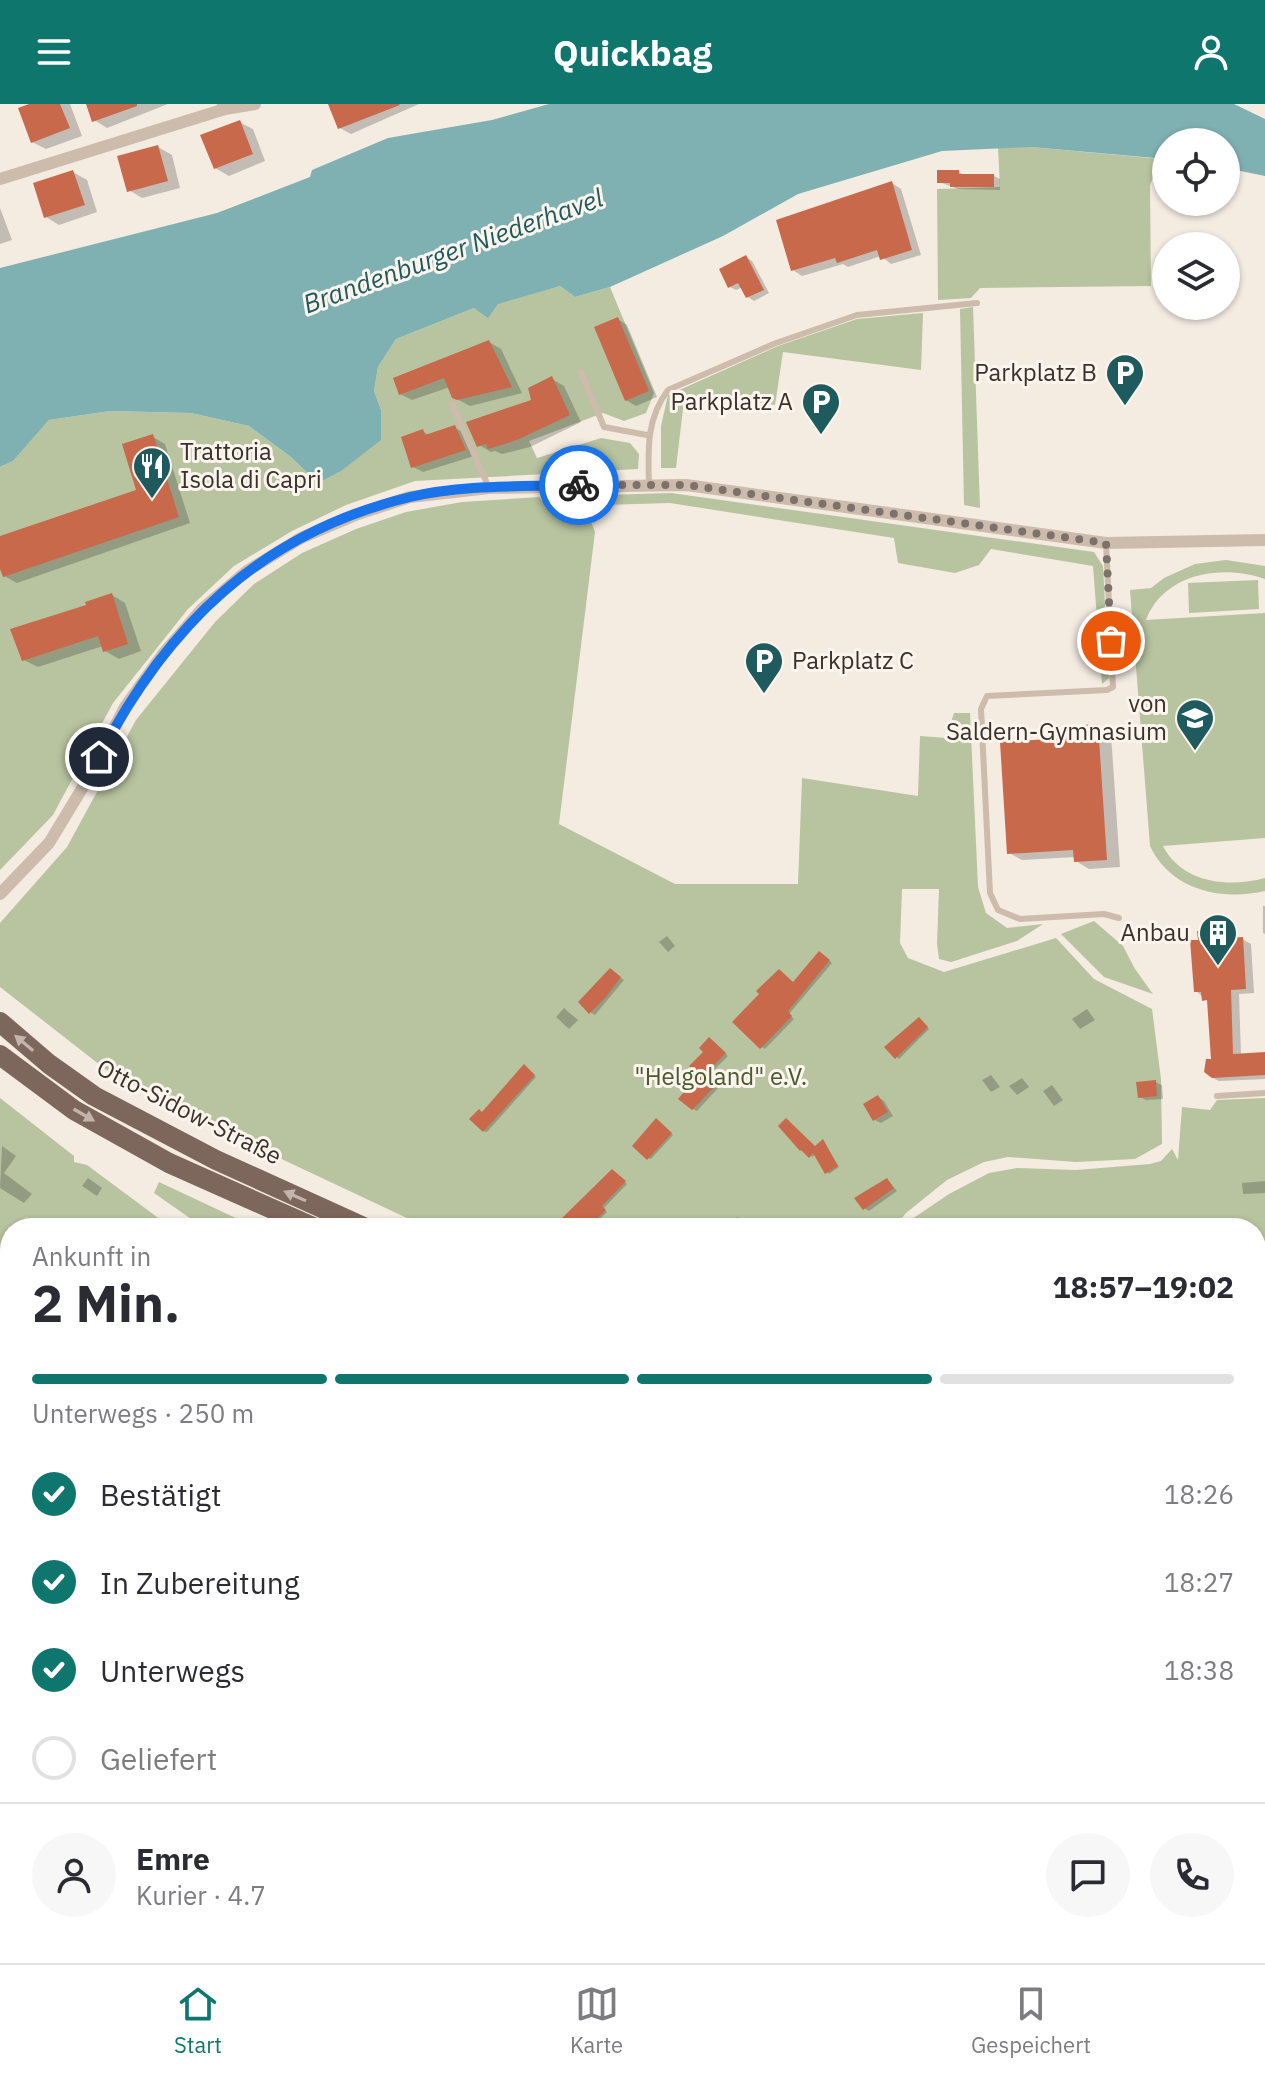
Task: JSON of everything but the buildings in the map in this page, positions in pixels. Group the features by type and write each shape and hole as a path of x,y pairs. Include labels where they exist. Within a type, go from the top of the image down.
{"main road":[{"name":"Otto-Sidow-Straße","path":"0,1022 49,1064 94,1096 216,1160 344,1218"},
{"name":"Otto-Sidow-Straße","path":"0,1055 74,1110 169,1163 293,1218"}],"street":[{"path":"0,179 224,106 255,104"},
{"path":"0,894 49,843 86,782 125,707 163,654 203,608 247,571 301,538 410,497 489,488 686,485 1106,543 1265,540"}],"lane":[{"path":"649,484 647,435 668,390 776,343 857,315 977,303"},
{"path":"581,372 604,427 647,435"},
{"path":"452,404 489,488"},
{"path":"1106,543 1113,687 1107,690 987,696 981,709 990,893 998,910 1020,919 1104,914 1119,918"},
{"path":"1217,1096 1265,1093"}],"green space":[{"path":"998,147 1152,158 1151,286 980,288 971,298 938,300 937,189 1000,187"},
{"path":"560,286 575,297 610,287 654,393 646,413 624,421 603,413 529,441 537,458 601,438 630,443 639,454 638,469 415,481 346,505 292,531 234,566 188,609 113,703 53,815 0,870 0,467 13,461 49,420 110,411 191,413 249,426 291,457 318,483 381,410 374,391 378,367 396,339 474,308"},
{"path":"973,307 980,508 964,505 960,309"},
{"path":"923,313 921,370 783,352 775,405 706,394 684,400 676,468 661,468 661,426 668,395 778,346 857,319"},
{"path":"671,493 1094,552 1103,566 1109,678 1102,684 1093,566 991,549 979,565 955,573 898,563 894,538 670,503 602,505 603,495"},
{"name":"\"Helgoland\" e.V.","path":"539,497 545,504 585,506 595,532 559,824 675,884 798,884 802,778 918,796 920,736 946,738 954,713 970,713 978,887 986,913 1007,928 1043,924 1017,941 951,962 939,959 939,889 902,889 900,943 908,958 944,972 1056,938 1094,979 1152,1009 1161,1079 1162,1144 1135,1159 1076,1162 1008,1157 984,1162 947,1180 902,1218 407,1218 203,1122 109,1072 0,987 0,923 67,847 136,720 215,622 254,584 302,553 356,529 406,512 462,502"},
{"path":"1226,560 1265,566 1265,579 1231,572 1196,576 1166,592 1146,620 1265,613 1265,838 1163,846 1182,868 1207,880 1236,882 1265,878 1265,891 1248,894 1198,889 1170,873 1150,846 1130,590 1151,588 1164,578 1195,564"},
{"path":"1258,580 1259,609 1189,613 1188,583"},
{"path":"1094,921 1123,946 1153,994 1104,977 1061,934"},
{"path":"0,1098 74,1156 74,1162 87,1165 158,1218 0,1218"},
{"path":"1265,1098 1265,1218 913,1218 949,1194 989,1173 1017,1168 1076,1170 1150,1164 1161,1161 1172,1149 1178,1160 1182,1107 1210,1110 1217,1100"},
{"path":"159,1182 236,1218 190,1218 154,1193"}],"water":[{"name":"Brandenburger Niederhavel","path":"549,104 1234,104 1265,119 1265,176 1240,171 1240,128 1152,128 1152,158 1031,147 942,151 798,194 723,236 610,287 575,297 560,286 498,304 488,318 474,308 396,339 378,367 374,391 381,410 381,440 341,471 318,483 291,457 249,426 191,413 110,411 49,420 13,461 0,467 0,268 217,213 310,177 312,170 388,138 492,120"}],"way so far":[{"path":"579,485 686,485 1106,543 1111,641"}],"place":[{"name":"Parkplatz B","path":"1125,407"},
{"name":"Parkplatz A","path":"821,436"},
{"name":"Trattoria Isola di Capri","path":"152,500"},
{"name":"Parkplatz C","path":"764,695"},
{"name":"von Saldern-Gymnasium","path":"1195,752"},
{"name":"Anbau","path":"1218,967"}],"route":[{"path":"99,757 125,707 163,654 203,608 247,571 301,538 410,497 489,488 579,485"}]}
